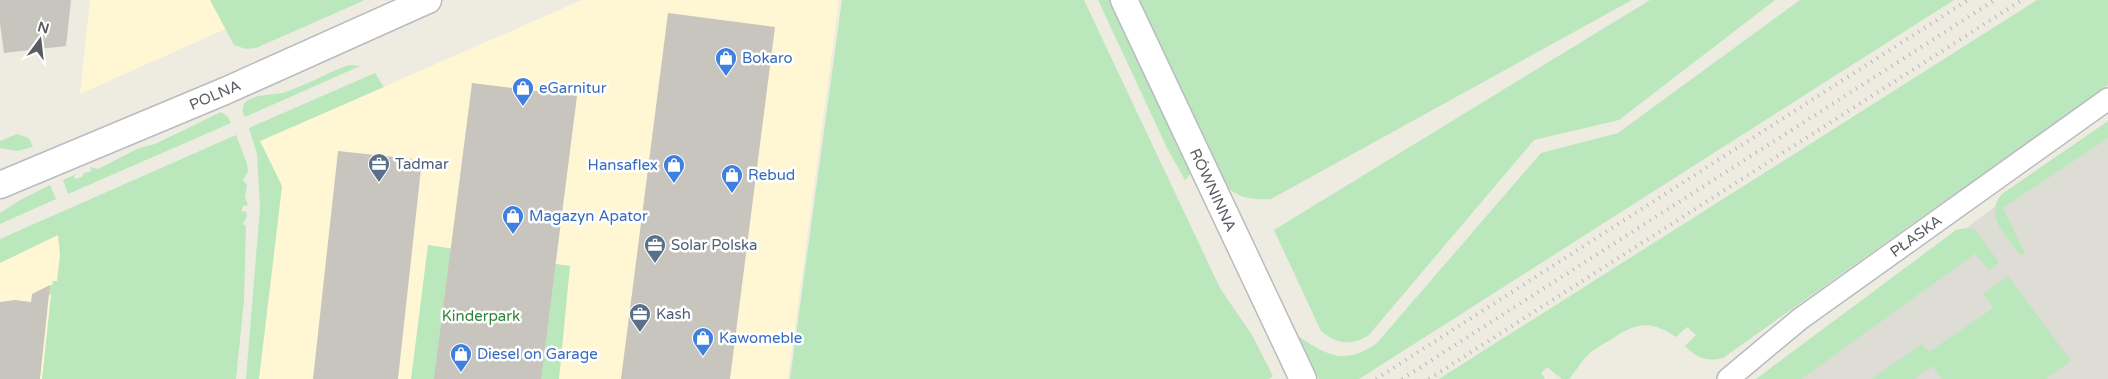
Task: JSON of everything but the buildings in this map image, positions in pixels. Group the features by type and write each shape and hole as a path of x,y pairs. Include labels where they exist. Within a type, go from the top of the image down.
{"street":[{"name":"POLNA","path":"0,185 225,91 428,0"},
{"name":"RÓWNINNA","path":"1124,0 1303,379"},
{"name":"PŁASKA","path":"1728,379 1800,319 2108,99"}],"shaded area":[{"path":"90,0 290,0 80,94"},
{"path":"582,0 839,0 788,379 259,379 282,187 260,141"},
{"path":"2108,123 2108,379 1762,379"},
{"path":"67,224 50,379 0,379 0,254"}],"green space":[{"path":"210,0 365,0 256,48 246,49 234,45"},
{"path":"842,0 1084,0 1220,288 1252,335 1273,376 1269,379 790,379"},
{"path":"1098,0 1113,0 1192,172 1185,180 1167,148"},
{"path":"1139,0 1632,0 1271,199 1264,199 1240,195 1223,184"},
{"path":"1650,0 1775,0 1619,120 1534,140 1368,336 1355,341 1344,342 1333,339 1321,331 1274,230"},
{"path":"1800,0 1954,0 1359,379 1319,379 1298,336 1327,353 1345,356 1364,351 1376,344 1541,153 1618,133"},
{"path":"2037,0 2108,0 2108,85 1723,358 1702,358 1689,350 1685,346 1696,335 1687,327 1676,337 1659,328 1644,325 1636,326 1621,333 1594,350 1583,360 1569,379 1562,379 1547,367 1541,373 1545,379 1439,379"},
{"path":"351,65 360,66 245,117 244,115 243,106 248,100 262,95 286,92"},
{"path":"375,73 384,87 260,141 282,186 259,379 246,379 260,208 257,154 249,128"},
{"path":"221,112 228,117 231,123 68,194 63,180 81,172 74,176 75,179 82,177 84,173 92,171 90,167 98,169 139,148 155,144"},
{"path":"2108,121 2108,138 2003,208 2025,253 2020,255 2004,234 1996,218 1997,202 2002,194"},
{"path":"17,134 29,138 33,147 17,151 0,148 0,141"},
{"path":"236,135 247,164 248,171 243,180 247,185 245,197 248,205 243,206 241,211 246,212 247,216 243,224 246,226 244,300 236,379 42,379 51,295 48,294 48,287 53,284 52,281 57,281 60,255 58,235 0,263 0,239"},
{"path":"50,185 56,199 0,224 0,213"},
{"path":"1966,228 1975,230 1999,262 1989,270 1975,254 1801,379 1756,379 1956,230"},
{"name":"Kinderpark","path":"428,245 570,266 559,379 411,379"},
{"path":"2008,276 2071,361 2046,379 1942,379 1932,366 1914,379 1871,379 1922,344 1929,352 1993,308 1983,294"}],"railway":[{"path":"1376,379 1968,0"},
{"path":"1402,379 1995,0"},
{"path":"1429,379 2022,0"}],"place":[{"name":"Bokaro","path":"726,77"},
{"name":"eGarnitur","path":"523,107"},
{"name":"Tadmar","path":"379,183"},
{"name":"Hansaflex","path":"674,184"},
{"name":"Rebud","path":"732,194"},
{"name":"Magazyn Apator","path":"513,235"},
{"name":"Solar Polska","path":"655,264"},
{"name":"Kash","path":"640,333"},
{"name":"Kawomeble","path":"703,357"},
{"name":"Diesel on Garage","path":"461,373"}]}
